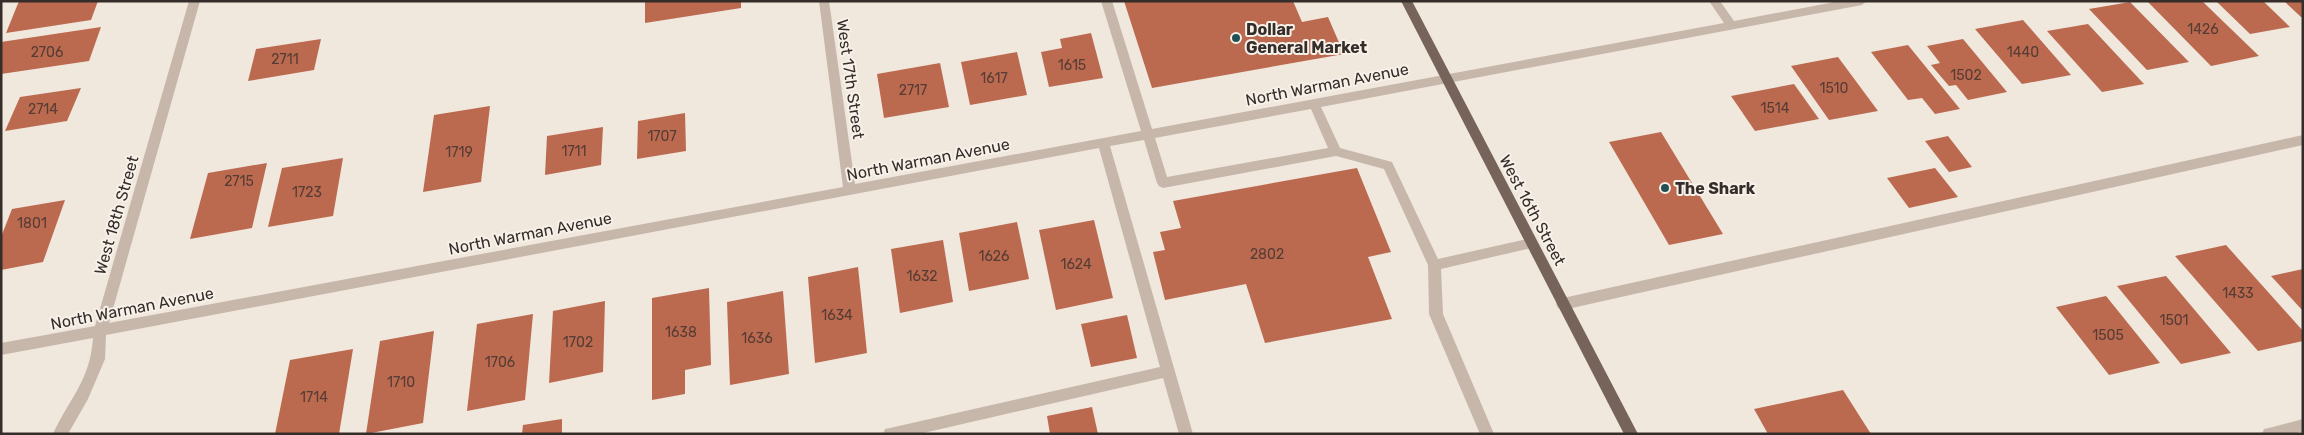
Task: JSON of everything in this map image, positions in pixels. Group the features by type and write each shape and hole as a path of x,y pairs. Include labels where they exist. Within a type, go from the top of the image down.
{"main road":[{"name":"West 16th Street","path":"1406,1 1631,434"}],"street":[{"name":"West 18th Street","path":"60,434 83,395 98,359 100,330 195,1"},
{"name":"West 17th Street","path":"824,1 850,190"},
{"path":"1106,1 1163,183 1336,151 1388,165 1434,265 1436,314 1487,434"},
{"path":"1714,1 1731,26"},
{"name":"North Warman Avenue","path":"1,349 1862,1"},
{"path":"1314,103 1336,151"},
{"path":"1563,304 2303,140"},
{"path":"1103,143 1186,434"},
{"path":"1434,265 1532,243"},
{"path":"890,434 1168,371"},
{"path":"2269,434 2303,425"}],"building":[{"path":"19,1 98,1 91,20 6,33"},
{"path":"645,1 741,1 741,8 645,23"},
{"name":"Dollar General Market","path":"1124,1 1293,1 1302,22 1328,17 1344,54 1152,88"},
{"path":"2147,1 2202,1 2259,56 2211,66"},
{"path":"2216,1 2263,1 2290,27 2250,34"},
{"path":"2284,1 2303,1 2303,17 2301,17"},
{"path":"2130,2 2189,62 2147,70 2089,9"},
{"path":"2023,20 2071,75 2022,84 1975,29"},
{"path":"2088,24 2144,84 2102,92 2047,31"},
{"path":"101,27 89,61 1,74 1,42"},
{"path":"1091,33 1103,78 1049,87 1041,52 1062,48 1060,39"},
{"path":"321,39 314,70 248,81 256,49"},
{"path":"1963,39 2007,92 1968,100 1956,85 1949,86 1931,65 1940,63 1927,46"},
{"path":"1908,45 1960,109 1935,114 1922,98 1908,100 1871,52"},
{"path":"1017,52 1027,95 970,105 961,62"},
{"path":"1838,57 1878,111 1829,120 1791,66"},
{"path":"940,63 949,107 884,118 877,74"},
{"path":"1794,84 1819,119 1755,131 1731,96"},
{"path":"81,88 67,121 5,131 20,97"},
{"path":"490,106 481,182 423,192 434,115"},
{"path":"685,113 686,151 637,159 638,121"},
{"path":"603,127 601,165 545,175 547,136"},
{"name":"The Shark","path":"1661,132 1723,234 1669,245 1609,142"},
{"path":"1948,136 1972,167 1949,172 1925,141"},
{"path":"343,158 333,216 268,227 282,168"},
{"path":"267,163 252,228 190,239 208,173"},
{"path":"1357,168 1391,252 1368,257 1392,319 1265,343 1246,284 1165,300 1153,252 1165,250 1160,232 1181,228 1173,201"},
{"path":"1935,168 1958,197 1909,208 1887,178"},
{"path":"65,200 43,262 1,270 1,237 12,209"},
{"path":"1094,220 1113,298 1056,310 1039,230"},
{"path":"1017,222 1029,279 969,291 959,233"},
{"path":"943,240 953,302 900,313 891,249"},
{"path":"2226,245 2303,331 2303,341 2258,351 2175,256"},
{"path":"858,267 867,353 815,363 808,277"},
{"path":"2303,269 2303,311 2271,276"},
{"path":"2166,276 2231,353 2181,364 2117,286"},
{"path":"709,288 711,365 685,370 685,394 652,400 652,298"},
{"path":"783,291 789,374 730,385 727,302"},
{"path":"2106,296 2160,363 2109,375 2056,307"},
{"path":"605,301 603,372 549,383 553,311"},
{"path":"533,314 525,400 467,411 477,324"},
{"path":"1127,315 1137,358 1091,367 1081,324"},
{"path":"434,331 423,423 366,434 380,341"},
{"path":"353,349 339,434 275,434 290,360"},
{"path":"1843,390 1871,434 1768,434 1754,409"},
{"path":"1092,407 1098,434 1050,434 1047,416"},
{"path":"562,419 562,434 522,434 523,425"}],"place":[{"name":"Dollar General Market","path":"1236,38"},
{"name":"The Shark","path":"1665,188"}]}
